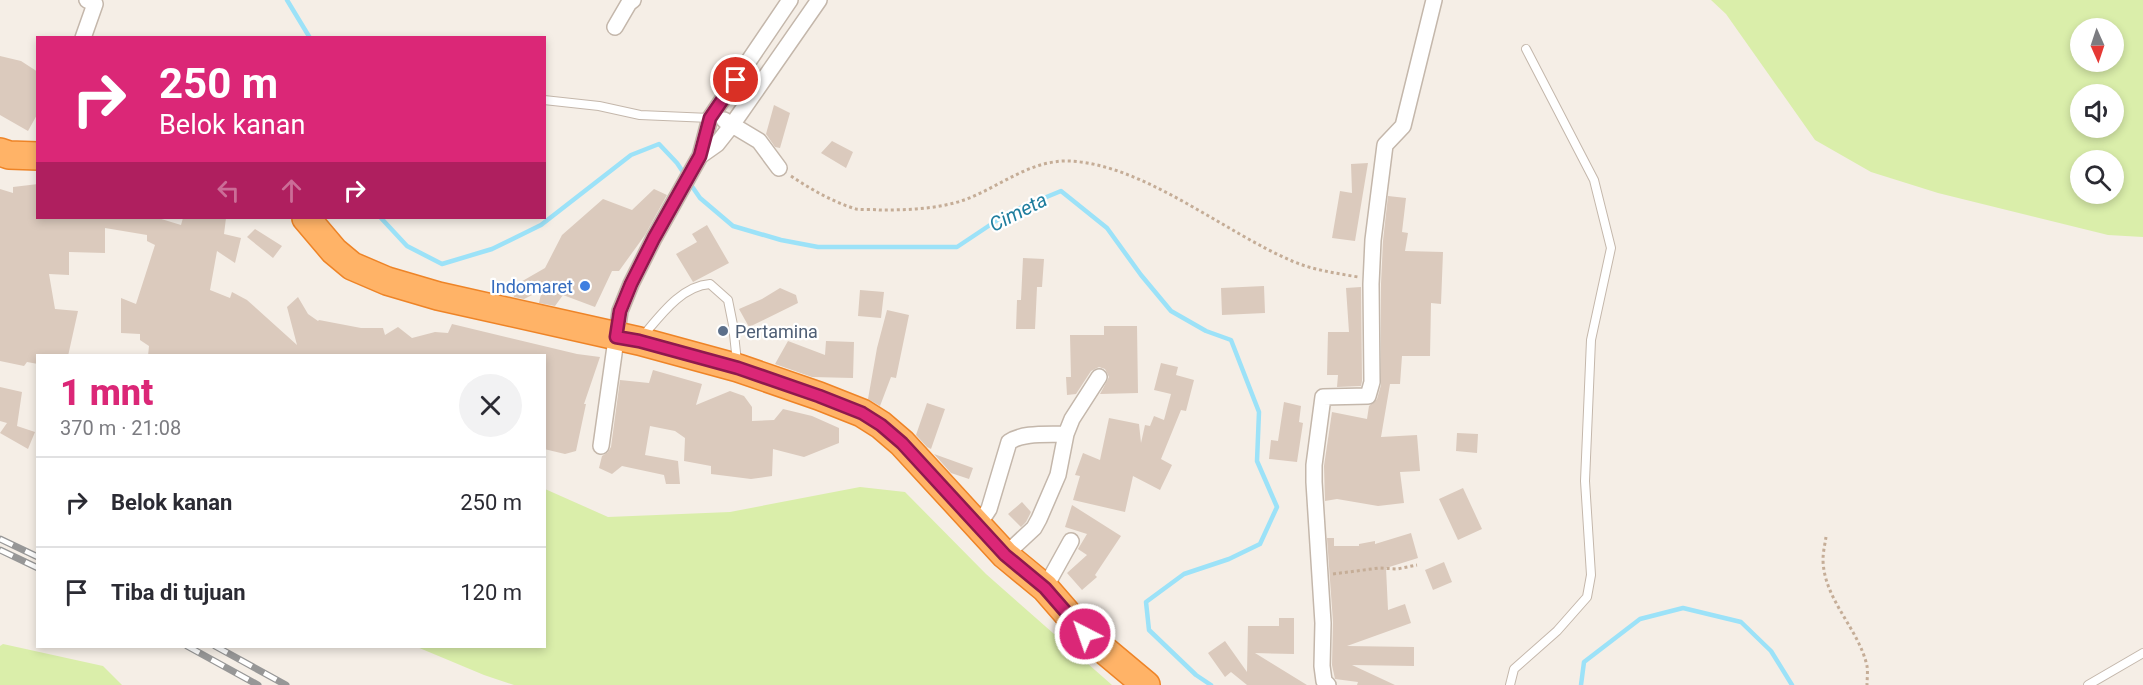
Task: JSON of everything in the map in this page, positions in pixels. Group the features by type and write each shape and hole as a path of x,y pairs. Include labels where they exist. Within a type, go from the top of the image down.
{"highway":[{"path":"0,152 9,155 36,156"},
{"path":"307,219 334,251 352,266 387,281 438,296 628,339 738,368 862,413 902,443 1005,555 1045,588 1085,634 1146,685"}],"street":[{"path":"84,36 95,4 87,0"},
{"path":"601,446 628,339 620,311 631,284 696,162 712,116 790,0"},
{"path":"696,162 717,144 732,125 819,0"},
{"path":"1328,685 1324,681 1322,666 1323,623 1314,465 1323,397 1368,396 1372,382 1373,240 1385,145 1403,126 1434,0"},
{"path":"615,27 630,1"},
{"path":"712,116 759,141 779,168"},
{"path":"1005,555 1034,528 1039,519 1058,475 1066,434 1072,419 1099,377"},
{"path":"978,526 989,509 1009,442 1016,438 1066,434"},
{"path":"1045,588 1071,541"}],"lane":[{"path":"1510,685 1514,669 1557,631 1569,614 1587,597 1591,574 1585,481 1591,340 1611,248 1594,180 1526,49"},
{"path":"546,100 599,106 640,115 712,116"},
{"path":"628,339 698,285 710,284 728,300 734,325 738,368"},
{"path":"2088,685 2143,653"}],"path":[{"path":"779,168 818,194 858,209 911,210 972,197 1017,173 1044,165 1067,161 1089,164 1126,175 1166,192 1252,242 1293,261 1322,271 1371,279"},
{"path":"1826,537 1823,561 1828,584 1867,667 1868,685"},
{"path":"1320,575 1379,568 1397,569 1417,565"}],"green space":[{"path":"1711,0 2143,0 2143,237 2108,235 1938,193 1871,172 1815,140 1726,14"},
{"path":"860,487 905,492 986,574 1112,685 514,685 419,648 546,648 546,489 608,517 730,512"},
{"path":"3,644 103,666 122,685 0,685 0,646"}],"building":[{"path":"0,56 21,61 36,71 36,117 28,131 0,115"},
{"path":"774,105 790,113 780,148 775,147 766,134"},
{"path":"832,141 853,152 846,168 821,153"},
{"path":"1368,163 1355,241 1332,238 1340,191 1352,193 1351,164"},
{"path":"36,184 36,219 161,219 181,225 183,219 226,219 224,234 241,238 235,263 217,251 210,290 230,298 232,292 247,300 297,345 287,307 298,297 308,314 318,321 361,328 383,328 385,335 398,327 412,338 435,332 448,333 452,324 577,354 600,357 584,404 586,404 576,451 565,454 546,449 546,354 148,354 149,346 140,340 140,334 121,333 121,298 136,304 155,245 147,241 147,235 105,228 105,253 69,252 69,275 49,274 55,309 78,311 68,354 36,354 36,364 27,362 24,366 0,361 0,189 13,193 13,187"},
{"path":"654,189 667,195 645,235 619,271 612,271 595,307 563,295 555,306 539,303 542,290 524,299 514,297 512,287 545,268 562,235 603,199 632,210"},
{"path":"1388,196 1406,198 1402,232 1408,233 1405,251 1443,252 1441,304 1431,303 1430,356 1402,356 1400,384 1390,384 1381,437 1417,435 1420,471 1400,472 1404,503 1378,506 1337,499 1325,501 1324,466 1332,412 1367,419 1369,406 1377,399 1381,385 1381,284"},
{"path":"707,225 729,263 693,282 676,254 697,242 692,234"},
{"path":"255,229 282,246 273,258 247,237"},
{"path":"1023,258 1044,259 1042,287 1037,287 1035,329 1016,329 1017,300 1021,300"},
{"path":"1264,286 1265,313 1222,315 1221,288"},
{"path":"1361,287 1361,386 1337,387 1338,375 1327,375 1328,332 1349,332 1346,288"},
{"path":"780,288 796,295 798,303 749,327 739,309"},
{"path":"860,290 884,292 881,318 858,316"},
{"path":"887,310 909,315 896,378 891,377 880,406 868,399 877,348"},
{"path":"1104,326 1137,326 1138,393 1100,394 1109,377 1105,369 1099,367 1091,371 1076,394 1067,395 1066,377 1071,377 1070,335 1104,335"},
{"path":"788,341 825,355 826,341 854,342 853,378 812,377 775,364"},
{"path":"1161,363 1178,367 1176,375 1194,380 1186,411 1181,410 1161,459 1172,465 1160,490 1133,476 1125,512 1073,500 1080,476 1075,475 1083,453 1100,460 1109,418 1139,424 1141,443 1145,425 1150,426 1154,416 1164,420 1171,394 1154,390"},
{"path":"653,370 702,384 696,405 730,391 744,396 752,407 752,421 774,420 783,409 812,416 839,428 839,443 804,457 773,449 772,476 751,479 711,474 711,466 684,461 685,438 675,431 650,426 645,455 678,461 680,484 666,484 664,475 622,466 612,474 599,468 602,456 611,447 620,380 649,383"},
{"path":"0,387 22,392 17,426 35,432 28,449 0,433 7,423 0,421"},
{"path":"1284,402 1301,406 1299,422 1303,423 1297,462 1269,459 1271,440 1278,441"},
{"path":"927,403 945,409 931,449 916,435"},
{"path":"1457,433 1478,434 1477,453 1456,451"},
{"path":"934,454 973,468 969,479 951,473"},
{"path":"1463,488 1482,529 1458,540 1439,499"},
{"path":"1022,502 1031,512 1021,527 1008,514"},
{"path":"1072,505 1121,536 1095,575 1097,577 1082,590 1067,573 1087,555 1078,549 1087,534 1065,527"},
{"path":"1411,533 1418,558 1386,568 1388,610 1405,604 1411,623 1347,646 1414,647 1414,666 1352,665 1395,685 1357,685 1358,682 1335,679 1332,665 1333,622 1327,538 1334,538 1334,546 1359,546 1359,544 1375,541 1375,544"},
{"path":"1444,562 1452,582 1433,590 1425,570"},
{"path":"1279,618 1294,618 1294,654 1255,653 1307,685 1247,685 1231,672 1225,677 1208,653 1225,641 1247,672 1248,626 1279,626"}],"waterway":[{"name":"Cimeta","path":"287,0 309,36"},
{"name":"Cimeta","path":"382,219 407,246 442,264 492,249 541,225 631,155 659,144 685,175"},
{"name":"Cimeta","path":"689,182 700,198 733,226 781,240 818,247 957,247 1008,213 1061,191 1107,228 1171,311 1206,331 1231,340 1259,412 1257,461 1277,507 1260,544 1229,559 1184,574 1146,602 1149,630 1196,675 1211,685"},
{"name":"Cimeta","path":"1581,685 1584,662 1640,619 1683,608 1741,622 1771,651 1792,685"}],"railway":[{"path":"0,539 36,556"},
{"path":"0,550 36,567"},
{"path":"191,648 258,685"},
{"path":"219,648 286,685"}],"place":[{"name":"Indomaret","path":"585,286"},
{"name":"Pertamina","path":"723,331"}],"route":[{"path":"736,80 710,118 700,156 631,284 620,311 616,337 738,368 862,413 881,425 902,443 1005,555 1045,588 1085,634"}]}
